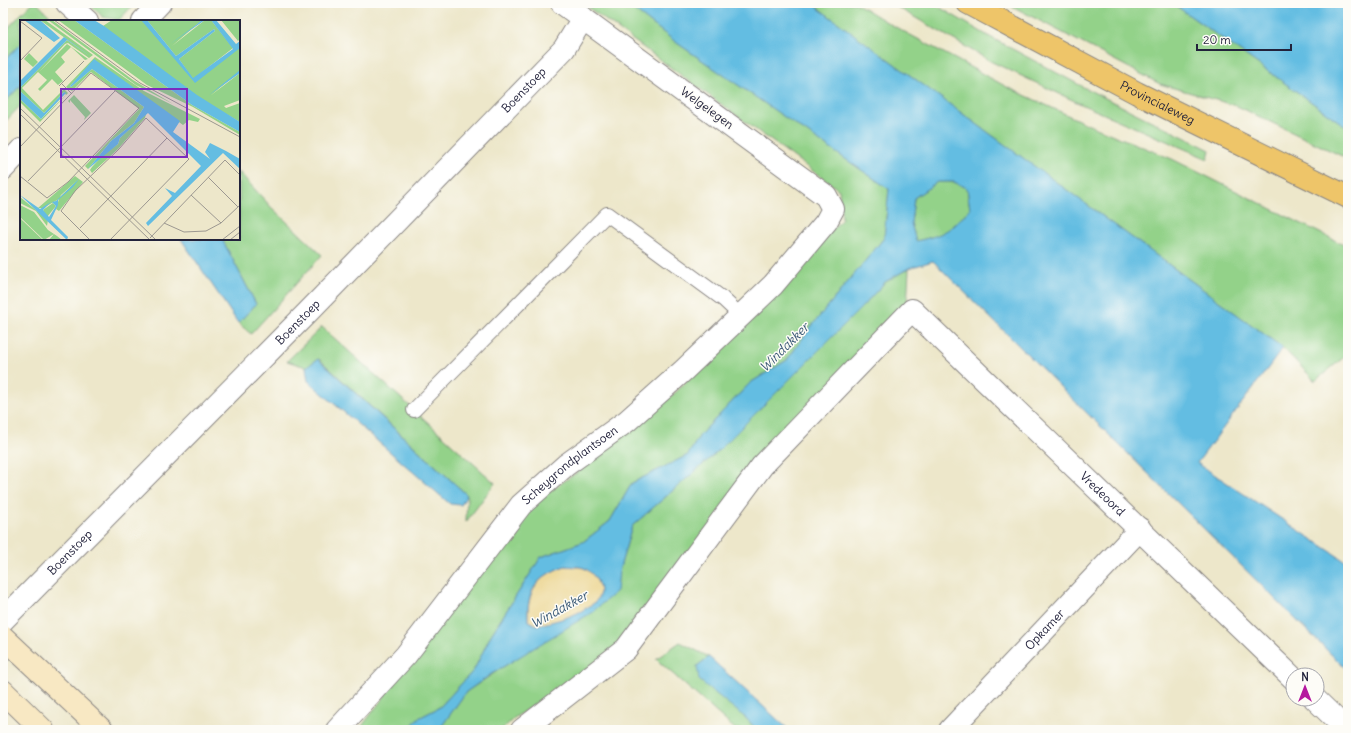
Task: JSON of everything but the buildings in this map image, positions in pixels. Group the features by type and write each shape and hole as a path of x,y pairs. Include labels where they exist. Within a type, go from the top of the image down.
{"main road":[{"name":"Provincialeweg","path":"968,3 1137,93 1348,197"}],"street":[{"path":"67,3 86,20"},
{"path":"144,20 160,3"},
{"name":"Welgelegen","path":"562,3 826,196 833,209 826,222"},
{"name":"Boenstoep","path":"3,620 564,49 584,18"},
{"path":"3,169 20,151"},
{"name":"Scheygrondplantsoen","path":"337,730 406,655 520,505 566,465 627,420 684,370 773,285 826,222"},
{"name":"Vredeoord","path":"522,730 626,649 762,466 912,310 1285,670"},
{"name":"Opkamer","path":"950,730 1140,529"},
{"path":"3,637 102,730"},
{"path":"3,691 43,730"},
{"path":"1323,707 1347,730"}],"lane":[{"path":"414,410 607,214 723,299 740,315"}],"green space":[{"path":"32,3 37,3 54,20 20,20 20,44 3,62 3,33"},
{"path":"88,3 135,3 119,20 103,17"},
{"path":"582,3 625,3 677,43 889,189 884,238 810,328 787,360 750,383 700,435 688,455 632,483 610,521 583,542 541,557 491,635 474,670 440,707 417,719 409,730 359,730 527,507 579,471 676,392 773,295 842,219 839,190"},
{"path":"811,3 856,3 890,24 1007,87 1089,125 1172,159 1348,247 1348,354 1315,381 1283,348"},
{"path":"890,3 932,3 990,37 1087,89 1210,150 1208,159 1083,105 992,62"},
{"path":"1006,3 1172,3 1348,128 1348,159 1237,106 1160,84"},
{"path":"20,86 20,106 3,124 3,104"},
{"path":"240,173 271,207 322,255 251,334 238,323 256,304 223,240 240,240"},
{"path":"937,182 954,182 967,188 970,209 952,227 941,234 916,241 911,223 914,198"},
{"path":"909,268 907,308 617,648 514,718 502,730 439,730 466,692 616,591 619,571 632,526 716,453 861,308 885,282"},
{"path":"322,327 495,483 466,522 467,495 319,359 306,367 287,361"},
{"path":"680,642 709,657 697,666 757,730 736,730 656,659"}],"sand":[{"path":"565,566 582,567 592,574 600,589 598,599 587,608 574,615 559,620 537,626 528,621 529,601 535,586 547,575"}],"water":[{"path":"625,3 811,3 1283,348 1197,463 1348,563 1348,671 933,261 909,268 885,282 861,308 716,453 632,526 619,571 617,591 591,613 493,673 466,692 439,730 409,730 417,719 440,707 474,670 491,635 541,557 583,542 610,521 632,483 688,455 700,435 750,383 787,360 810,328 884,238 889,189 677,43","holes":["937,182 954,182 967,188 970,209 946,231 916,241 911,223 914,198","565,566 582,567 592,574 600,589 598,599 587,608 552,622 537,625 528,621 529,601 535,586 547,575"]},
{"path":"1172,3 1348,3 1348,128"},
{"path":"20,44 20,86 3,104 3,62"},
{"path":"182,240 223,240 256,304 238,323"},
{"path":"318,359 467,495 461,505 450,504 308,381 306,367"},
{"path":"709,657 789,730 757,730 747,719 699,680 697,666"}],"water label":[{"name":"Windakker","path":"784,347"},
{"name":"Windakker","path":"559,609"}]}
